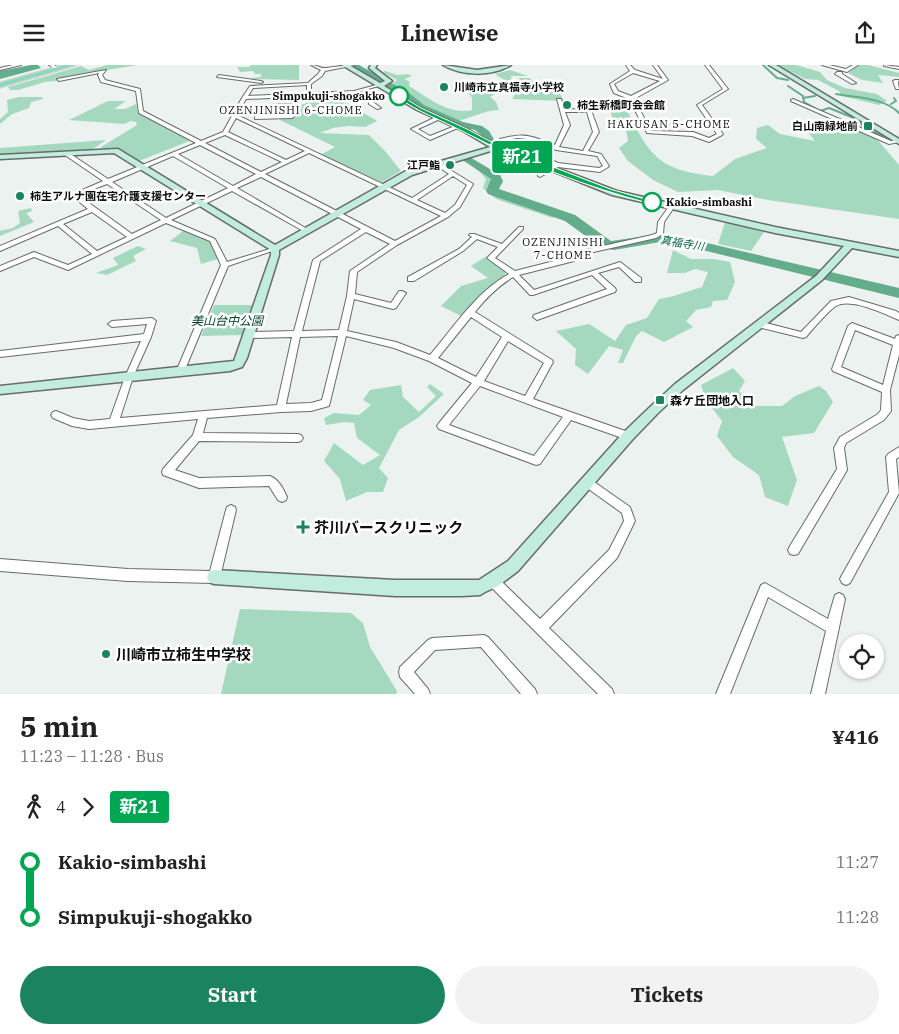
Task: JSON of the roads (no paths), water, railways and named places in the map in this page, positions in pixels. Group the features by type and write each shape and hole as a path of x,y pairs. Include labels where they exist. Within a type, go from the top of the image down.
{"main road":[{"path":"0,85 72,65"}],"street":[{"path":"0,69 19,65"},
{"path":"51,65 58,69"},
{"path":"313,65 324,70"},
{"path":"244,98 354,92 384,84 389,79 372,68 374,65"},
{"path":"446,65 477,73 487,72 508,65"},
{"path":"628,65 633,71 664,81"},
{"path":"655,65 666,80 664,81"},
{"path":"633,71 612,84 616,92 631,98 649,132 692,134 709,141 720,134 699,105 726,89 706,65"},
{"path":"772,65 898,142"},
{"path":"824,65 848,71"},
{"path":"854,83 837,73 848,71 856,65"},
{"path":"886,65 899,68"},
{"path":"132,237 74,195 225,133 252,87 309,84 324,70 349,66 384,84 419,109 497,147 555,167 600,170 606,166 599,155 556,148 529,137 517,136 502,140 555,167 615,193 899,254"},
{"path":"59,80 104,71 100,75 103,81 138,90 141,112 262,173 395,244"},
{"path":"219,76 255,82 286,83 314,79"},
{"path":"631,98 664,81"},
{"path":"898,88 895,81 899,81"},
{"path":"309,84 309,95"},
{"path":"259,107 257,118 292,116 294,114 296,95"},
{"path":"793,100 891,143 898,142"},
{"path":"556,148 566,129 563,110 559,101"},
{"path":"371,103 379,108"},
{"path":"240,108 294,105"},
{"path":"563,110 589,111 596,133 584,153"},
{"path":"236,116 446,216"},
{"path":"438,119 414,129 438,143"},
{"path":"430,138 457,127"},
{"path":"225,133 286,162"},
{"path":"225,265 275,249 409,173 497,147"},
{"path":"0,157 115,151 275,249"},
{"path":"0,269 34,254 68,268 309,151"},
{"path":"67,154 165,220 214,240 225,265 180,373"},
{"path":"173,154 307,231"},
{"path":"56,415 72,422 90,425 281,407 311,407 326,403 351,296 354,271 395,244 446,216 458,206 470,185 441,164"},
{"path":"540,175 555,167"},
{"path":"413,200 453,174"},
{"path":"432,359 498,283 514,274 572,259 587,251 654,237 660,234 661,222 672,206"},
{"path":"0,249 93,209"},
{"path":"59,224 96,254"},
{"path":"522,228 491,258 514,274 533,293 620,264 638,280"},
{"path":"281,407 297,334 317,260 366,229"},
{"path":"411,279 461,250 474,235 502,246"},
{"path":"0,565 128,575 214,577 395,588 480,587 493,581 513,566 628,435 679,387 762,325 821,277 850,245"},
{"path":"0,390 180,373 230,367 238,364 275,255 275,249"},
{"path":"537,317 612,291 593,272"},
{"path":"351,296 393,306 402,293"},
{"path":"762,325 803,335 834,303 849,300 893,313 899,317"},
{"path":"470,313 549,362 527,401"},
{"path":"112,324 152,321 129,377 114,422"},
{"path":"794,550 842,469 839,448 843,439 881,417 886,411 886,391 898,341 852,326 836,369 886,391"},
{"path":"249,335 343,333 396,345 432,359 478,382 527,401 628,435"},
{"path":"507,336 478,382 442,426 536,461 570,415"},
{"path":"0,354 147,337"},
{"path":"204,414 197,437 167,472 198,483 270,481 274,483 282,497"},
{"path":"197,437 298,438"},
{"path":"846,579 896,494 892,457 899,451"},
{"path":"540,628 613,554 630,521 626,511 587,482"},
{"path":"214,577 231,509"},
{"path":"493,581 607,694"},
{"path":"723,694 765,589 832,628"},
{"path":"821,693 839,599"},
{"path":"423,694 405,672 432,644 484,641 530,694"}],"waterway":[{"path":"763,65 777,78 788,80"},
{"name":"真福寺川","path":"354,66 406,95 421,107 460,124 478,128 485,133 491,143"},
{"path":"788,86 803,98"},
{"path":"836,94 878,101 899,113"},
{"path":"803,98 815,96"},
{"path":"803,98 804,102 820,111 829,108 859,120 863,127 883,136"},
{"path":"891,104 896,101 894,98"},
{"name":"真福寺川","path":"468,159 496,177 497,181 492,191 570,218 607,245 614,246 660,238 690,243 899,293"}],"place":[{"name":"川崎市立真福寺小学校","path":"444,87"},
{"name":"Simpukuji-shogakko","path":"399,96"},
{"name":"柿生新橋町会会館","path":"567,105"},
{"name":"白山南緑地前","path":"868,126"},
{"name":"江戸鮨","path":"450,165"},
{"name":"柿生アルナ園在宅介護支援センター","path":"20,196"},
{"name":"Kakio-simbashi","path":"652,202"},
{"name":"森ケ丘団地入口","path":"660,400"},
{"name":"芥川バースクリニック","path":"303,527"},
{"name":"川崎市立柿生中学校","path":"106,654"}],"district":[{"name":"OZENJINISHI 6-CHOME","path":"291,110"},
{"name":"HAKUSAN 5-CHOME","path":"669,124"},
{"name":"OZENJINISHI 7-CHOME","path":"563,248"}],"park label":[{"name":"美山台中公園","path":"227,320"}]}
